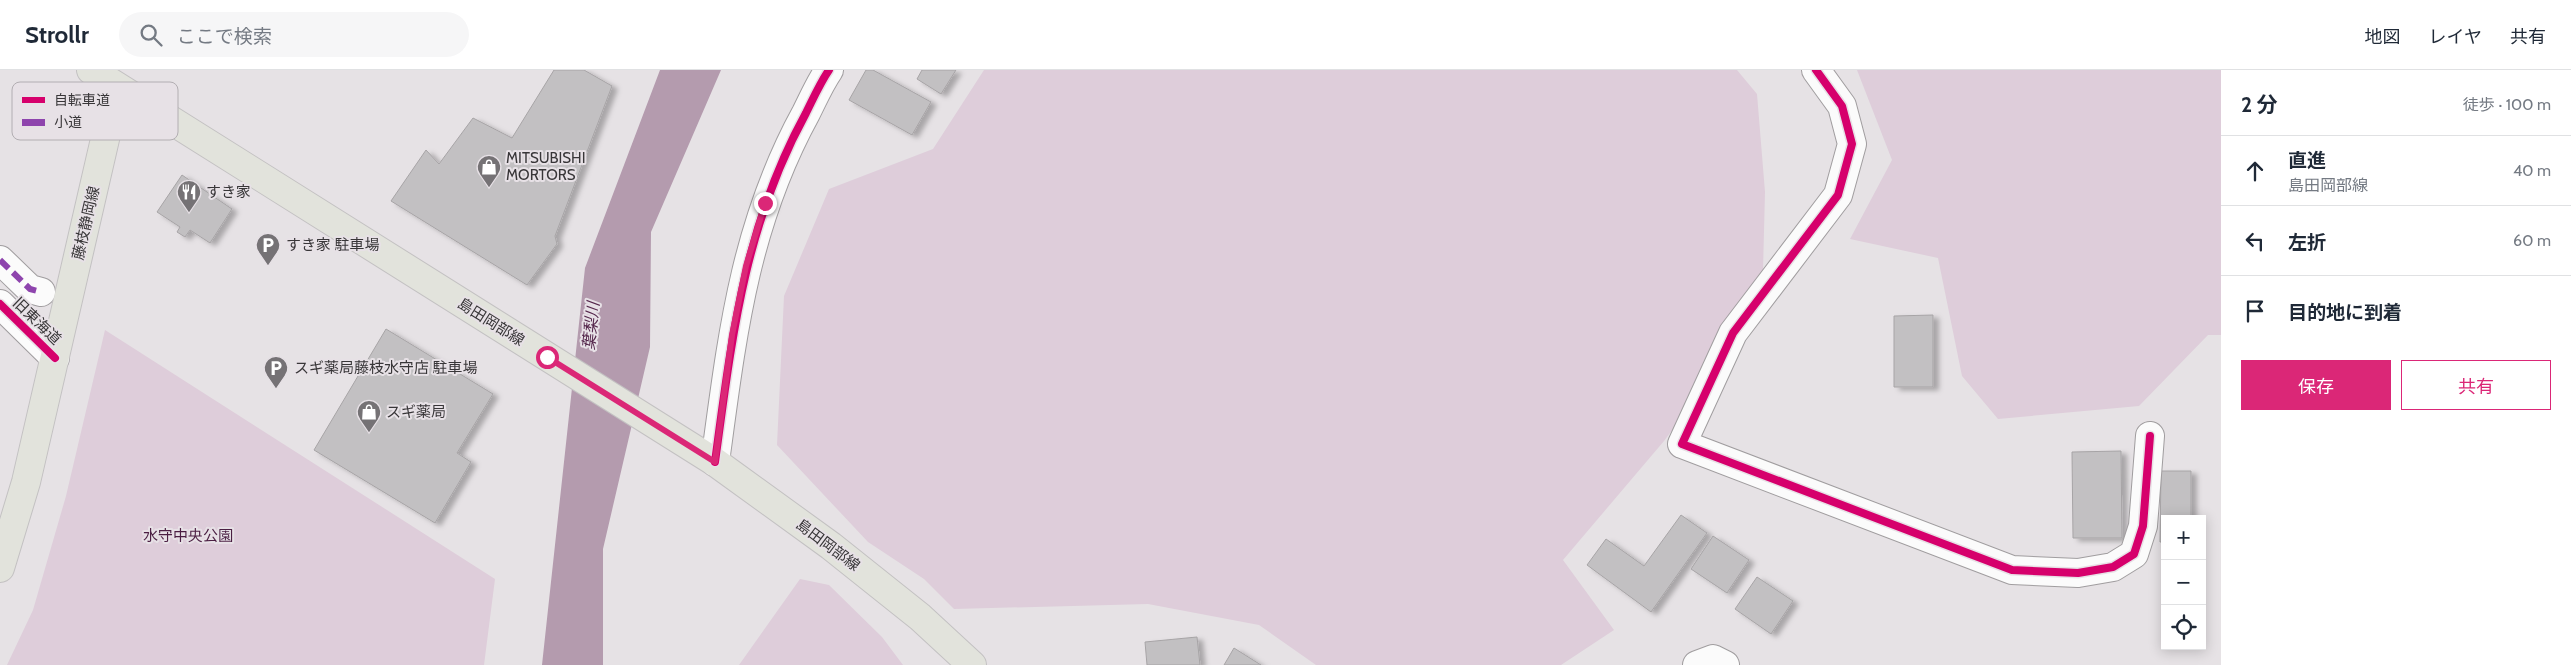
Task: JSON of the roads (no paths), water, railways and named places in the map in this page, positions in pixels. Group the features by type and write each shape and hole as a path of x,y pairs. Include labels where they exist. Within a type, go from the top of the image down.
{"main road":[{"name":"島田岡部線","path":"91,70 119,79"},
{"name":"島田岡部線","path":"178,117 547,357 706,457 831,546 920,617 972,665"},
{"name":"藤枝静岡線","path":"55,358 105,140"},
{"name":"旧東海道","path":"0,568 26,482 55,358"}],"street":[{"path":"706,457 746,266 765,203 790,142 829,70"},
{"path":"1816,70 1842,106 1852,144 1838,195 1733,333 1682,444 2012,570 2078,573 2113,567 2134,554 2143,526 2150,436"},
{"name":"旧東海道","path":"0,260 30,289 41,292"},
{"name":"旧東海道","path":"0,304 55,358"},
{"path":"1697,665 1713,659 1725,665"}],"water":[{"name":"葉梨川","path":"660,70 721,70 651,232 650,347 603,549 603,665 542,665 585,268"}],"place":[{"name":"MITSUBISHI MORTORS","path":"489,188"},
{"name":"すき家","path":"189,213"},
{"name":"すき家 駐車場","path":"268,266"},
{"name":"スギ薬局藤枝水守店 駐車場","path":"276,389"},
{"name":"スギ薬局","path":"369,433"}],"park label":[{"name":"水守中央公園","path":"188,536"}]}
